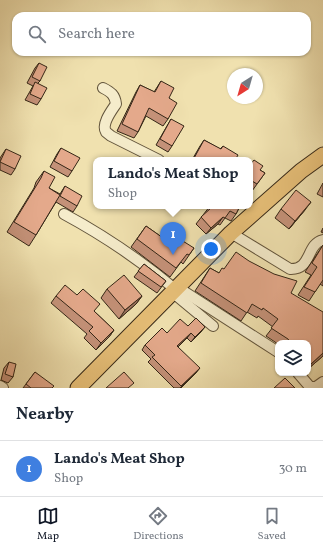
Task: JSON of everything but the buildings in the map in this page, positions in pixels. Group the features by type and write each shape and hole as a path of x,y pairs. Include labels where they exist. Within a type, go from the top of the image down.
{"highway":[{"path":"253,208 323,155"},
{"path":"78,388 174,289 231,233 252,209"}],"street":[{"path":"103,88 115,97 116,104 106,122 106,132 153,157"},
{"path":"64,214 115,240 174,289 213,326"},
{"path":"231,233 290,269 297,270 303,266 313,248 319,241 323,240"},
{"path":"174,289 275,350"},
{"path":"301,376 310,387 319,386"}],"place":[{"name":"Lando's Meat Shop","path":"173,255"}]}
